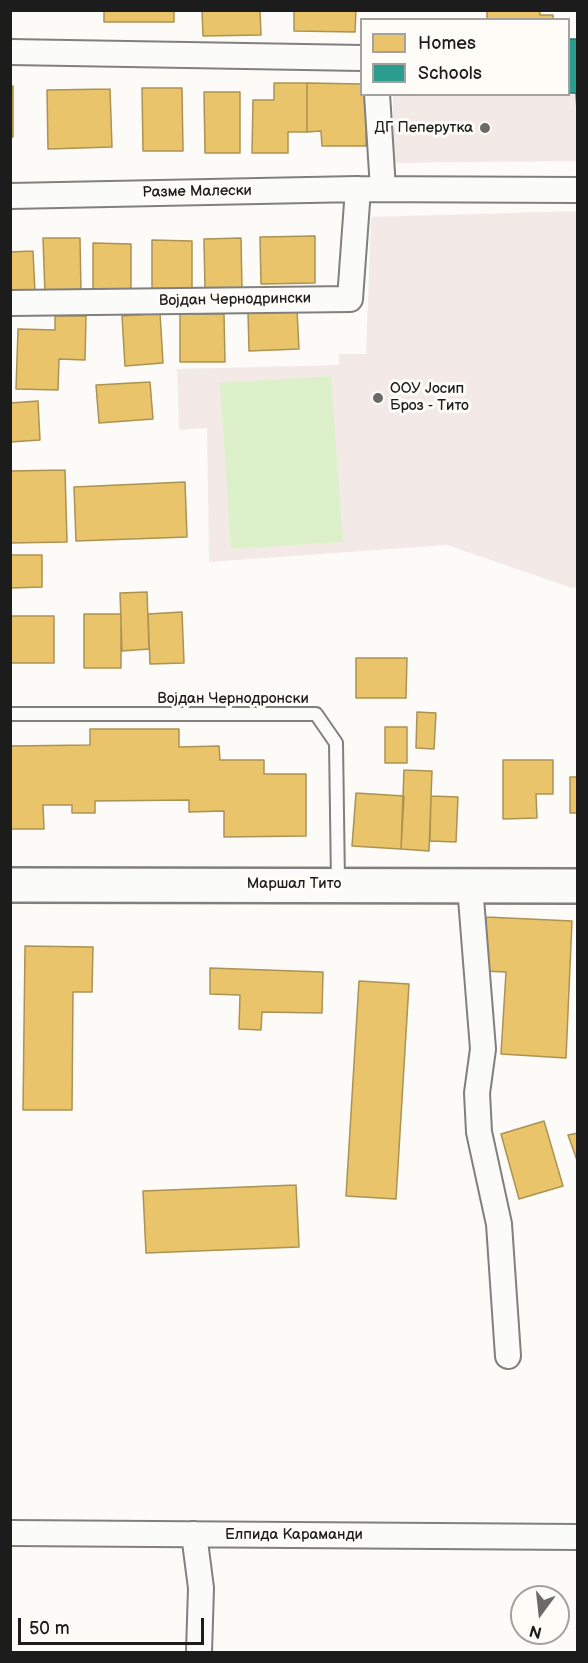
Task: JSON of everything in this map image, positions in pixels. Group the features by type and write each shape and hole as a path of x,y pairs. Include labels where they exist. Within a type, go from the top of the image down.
{"street":[{"path":"10,52 360,58"},
{"path":"377,96 383,189"},
{"name":"Разме Малески","path":"10,196 358,189 578,190"},
{"name":"Војдан Чернодрински","path":"10,303 350,299 358,189"},
{"name":"Маршал Тито","path":"10,885 578,886"},
{"path":"470,886 483,1049 477,1093 479,1132 499,1224 508,1356"},
{"name":"Елпида Караманди","path":"10,1533 578,1537"},
{"path":"194,1534 201,1587 199,1653"}],"lane":[{"name":"Војдан Чернодронски","path":"10,714 316,714 336,743 338,884"}],"shaded area":[{"name":"ДГ Пеперутка","path":"570,39 577,39 577,161 393,163 393,96 570,96"},
{"name":"ООУ Јосип Броз - Тито","path":"577,211 577,587 572,588 447,545 209,562 207,428 179,430 177,369 339,365 339,354 366,354 371,217"}],"green space":[{"path":"331,376 343,542 231,549 220,383"}],"building: Homes":[{"path":"104,10 174,10 174,22 104,22"},
{"path":"202,10 260,10 261,35 203,36"},
{"path":"294,10 356,10 355,32 294,31"},
{"path":"487,10 540,10 540,15 553,15 553,18 487,18"},
{"path":"274,83 307,83 307,132 288,132 288,153 252,153 253,100 274,100"},
{"path":"307,83 360,84 360,96 366,96 366,146 322,146 321,131 307,132"},
{"path":"10,86 13,86 13,137 10,137"},
{"path":"142,88 182,88 183,151 143,151"},
{"path":"110,89 112,147 48,149 47,90"},
{"path":"204,92 240,92 240,153 205,153"},
{"path":"315,236 315,283 261,284 260,237"},
{"path":"43,238 80,238 81,293 45,294"},
{"path":"241,238 242,289 205,290 204,239"},
{"path":"152,240 192,241 192,289 152,289"},
{"path":"93,243 131,244 131,291 93,290"},
{"path":"33,251 35,293 10,294 10,252"},
{"path":"297,310 299,349 249,351 248,311"},
{"path":"160,313 163,363 125,366 122,316"},
{"path":"180,314 224,314 225,362 180,362"},
{"path":"55,316 86,316 85,360 59,359 58,390 16,389 18,329 55,330"},
{"path":"150,382 153,419 99,423 96,385"},
{"path":"38,401 40,440 10,442 10,403"},
{"path":"65,470 67,542 10,543 10,471"},
{"path":"185,482 187,537 76,541 74,487"},
{"path":"10,555 42,555 42,587 10,588"},
{"path":"147,592 149,649 122,651 120,593"},
{"path":"182,612 184,663 150,664 148,614"},
{"path":"84,614 121,614 121,668 84,668"},
{"path":"10,616 54,616 54,663 10,663"},
{"path":"356,658 407,658 406,698 356,698"},
{"path":"417,712 436,713 434,749 416,748"},
{"path":"385,727 407,727 407,763 385,763"},
{"path":"90,729 179,729 179,747 219,746 220,760 264,760 264,774 306,774 306,836 224,837 224,811 189,812 189,800 95,801 95,813 72,813 72,805 43,805 44,829 10,829 10,746 90,745"},
{"path":"503,760 553,760 553,794 536,794 537,818 503,819"},
{"path":"404,770 432,771 429,851 401,849"},
{"path":"570,777 578,777 578,813 570,813"},
{"path":"356,793 404,796 401,849 352,846"},
{"path":"431,796 458,797 456,842 430,841"},
{"path":"486,917 572,921 566,1058 501,1054 506,972 483,971"},
{"path":"25,946 93,947 92,992 73,992 72,1110 23,1110"},
{"path":"210,968 323,972 322,1013 262,1012 261,1030 239,1029 240,995 210,994"},
{"path":"359,981 409,984 396,1199 346,1196"},
{"path":"544,1121 563,1186 519,1199 501,1134"},
{"path":"578,1133 578,1163 568,1135"},
{"path":"296,1185 299,1247 146,1253 143,1191"}],"building: Schools":[{"path":"570,39 578,39 578,129 576,93 570,93"}],"place":[{"name":"ДГ Пеперутка","path":"485,128"},
{"name":"ООУ Јосип Броз - Тито","path":"378,398"}]}
